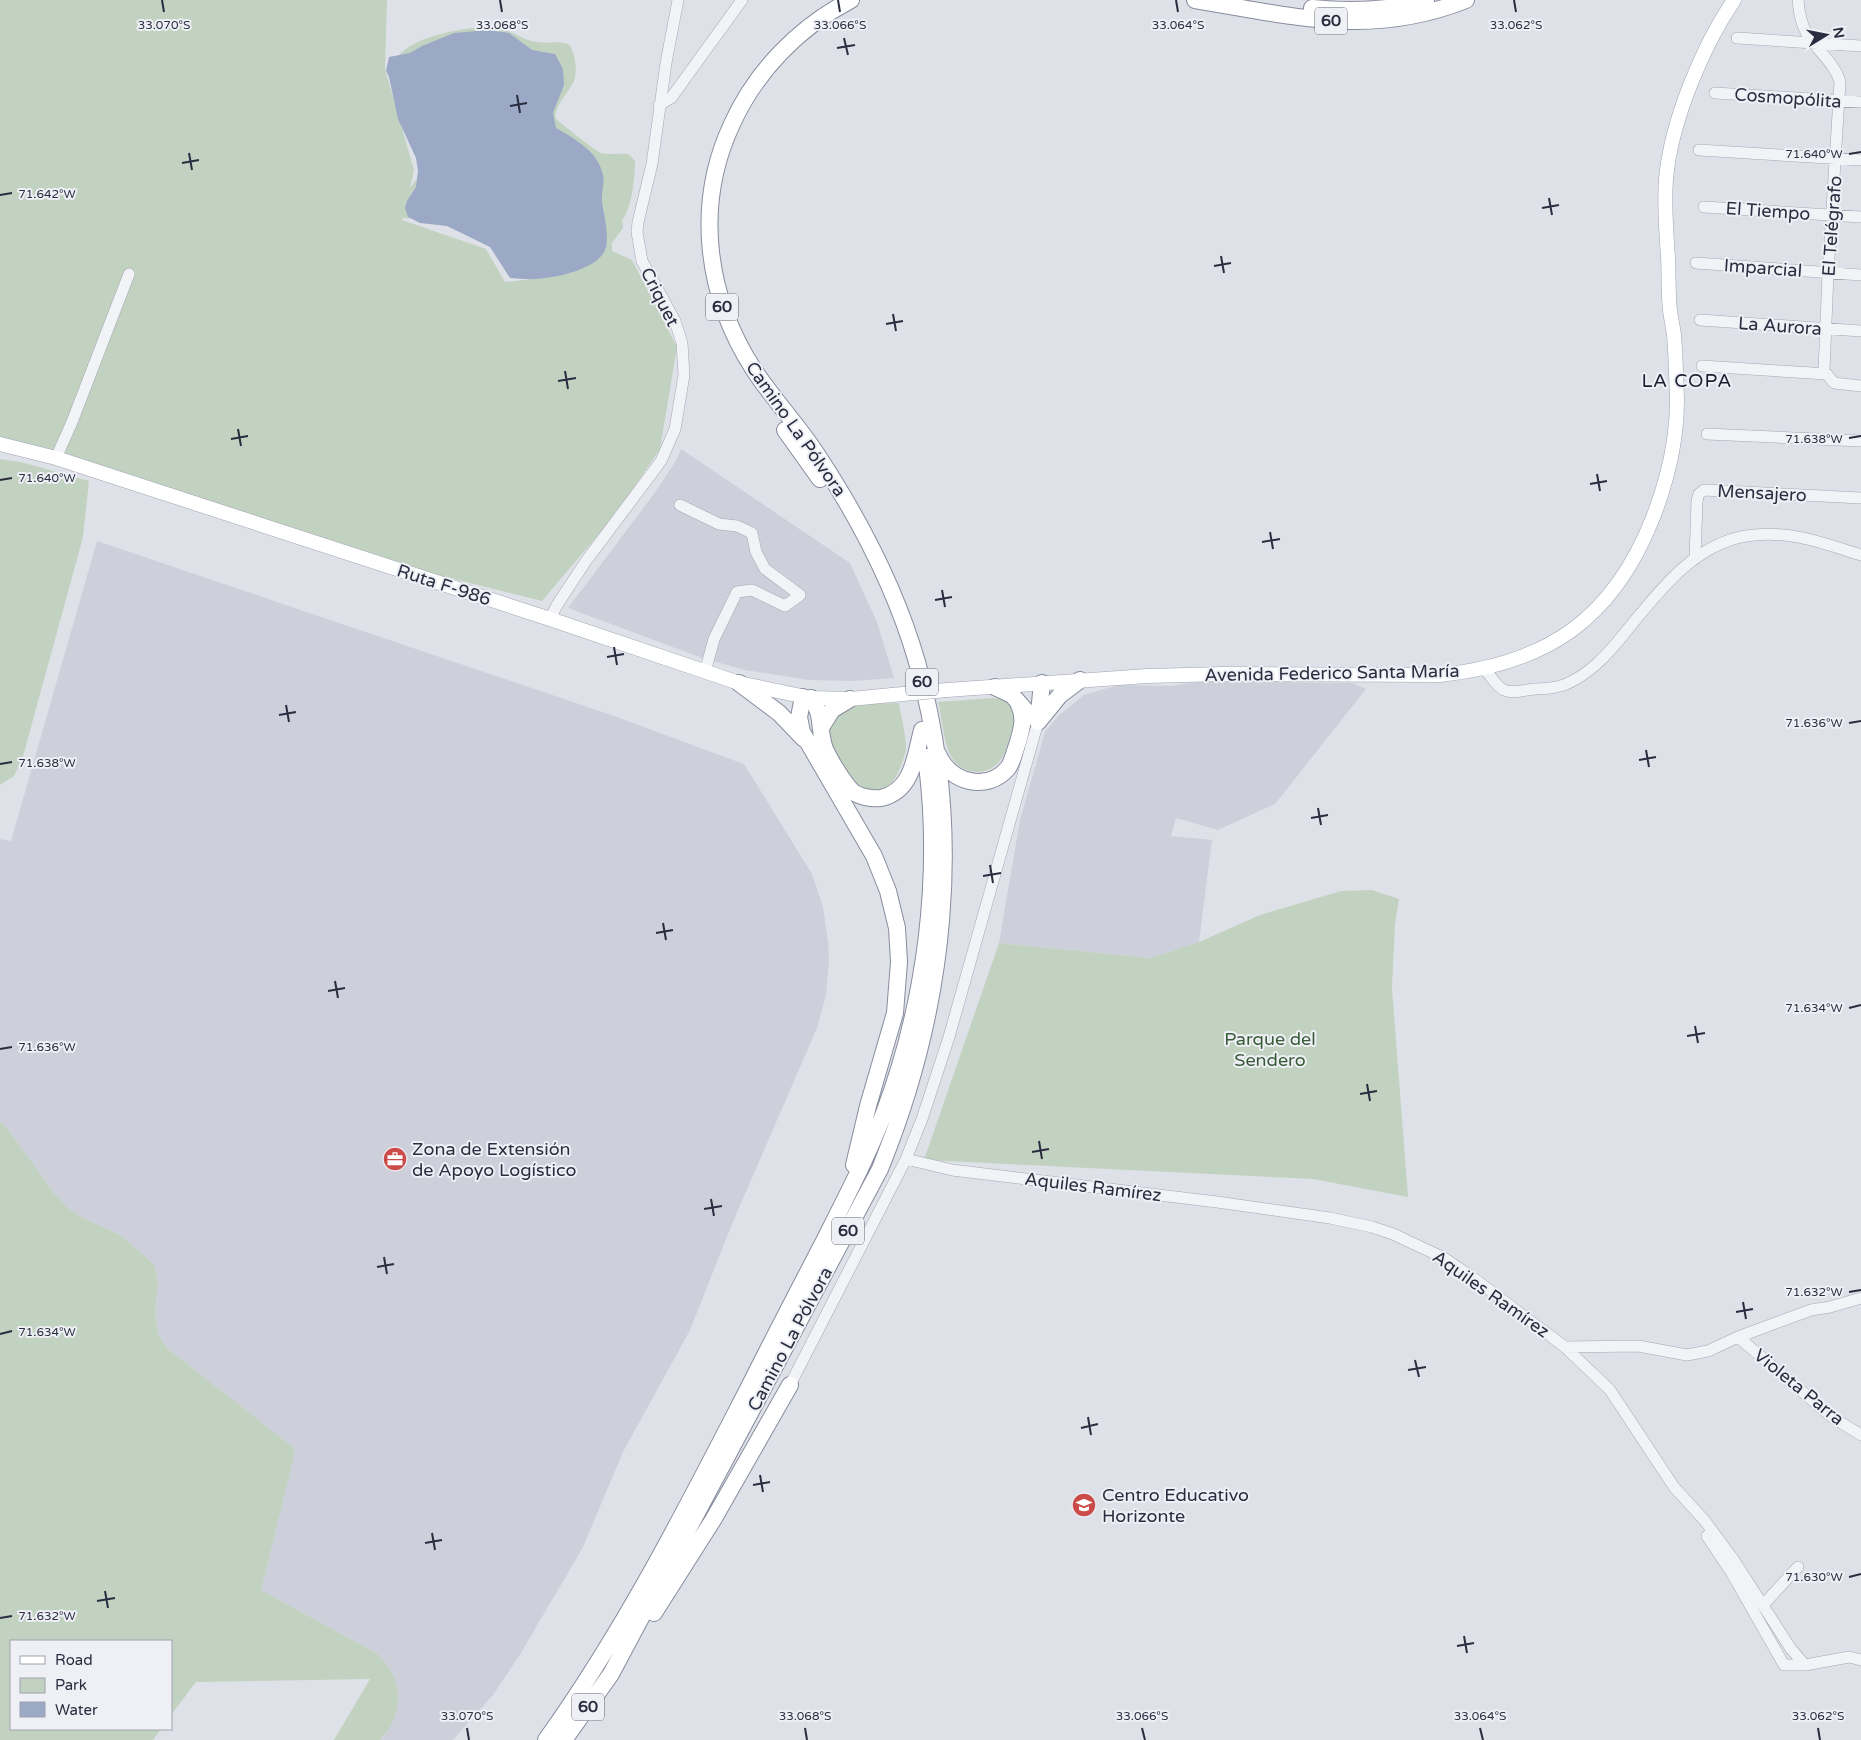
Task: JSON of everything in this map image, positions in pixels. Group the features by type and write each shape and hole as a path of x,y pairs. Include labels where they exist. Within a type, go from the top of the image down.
{"highway":[{"name":"Camino La Pólvora","path":"546,1740 600,1661 647,1582 847,1196 873,1141 894,1083 911,1024 923,961 930,895 930,796 922,730 906,656 871,568 829,493 798,447 756,392 720,331 711,307 700,257 698,222 700,190 711,146 726,112 745,80 772,47 795,24 829,0"},
{"name":"Camino La Pólvora","path":"564,1740 611,1674 862,1205 880,1169 902,1111 926,1026 940,937 944,842 936,746 916,660 889,582 867,536 819,457 765,386 734,336 722,305 711,258 709,211 712,183 720,152 736,115 760,77 787,47 813,23 850,0"},
{"name":"60","path":"1196,0 1303,18 1352,22 1402,18 1434,11 1466,0"},
{"name":"60","path":"1258,0 1313,9 1363,11 1395,7 1426,0"},
{"path":"1033,719 1080,680"},
{"path":"739,683 779,713 810,746"},
{"path":"936,746 940,760 955,776 968,781 984,781 998,776 1010,766 1033,719 1042,683"},
{"path":"995,687 1007,691 1019,704 1023,717 1033,719"},
{"path":"847,1196 868,1106 895,1013 899,979 899,945 888,891 874,856 806,740 800,725 800,710 807,697 820,713 825,749 837,770 852,791 871,798 891,795 907,781 922,730"},
{"path":"822,726 832,710 850,698"},
{"path":"611,1674 636,1640 703,1536 790,1385"}],"main road":[{"name":"Avenida Federico Santa María","path":"892,696 1080,680 1224,674 1421,676 1450,674 1483,669 1512,661 1541,649 1568,633 1601,606 1620,583 1646,534 1665,484 1674,444 1676,417 1674,334 1670,311 1665,211 1668,166 1680,115 1690,88 1709,42 1734,0"},
{"name":"Ruta F-986","path":"0,444 56,458 739,683 807,697 850,698 892,696"}],"street":[{"name":"Criquet","path":"550,620 557,605 586,561 661,461 674,429 684,375 682,343 675,321 642,261 637,237 638,222 652,164 659,105 678,0"},
{"path":"659,105 671,98 742,0"},
{"name":"El Telégrafo","path":"1798,0 1803,26 1838,76 1840,82 1828,273 1824,371 1826,374"},
{"path":"1737,38 1861,46"},
{"name":"Cosmopólita","path":"1715,93 1861,102"},
{"path":"1699,150 1861,160"},
{"name":"El Tiempo","path":"1704,207 1861,218"},
{"name":"Imparcial","path":"1696,263 1861,274"},
{"path":"56,458 72,422 129,274"},
{"name":"La Aurora","path":"1700,320 1861,331"},
{"path":"1702,366 1826,374 1834,383 1861,386"},
{"path":"1707,434 1861,441"},
{"name":"Mensajero","path":"1695,559 1698,501 1699,494 1704,490 1861,498"},
{"path":"680,506 719,524 737,526 752,533 756,552 765,569 800,595 785,606 752,590 737,592 714,639 705,672"},
{"path":"1483,669 1490,674 1495,684 1505,690 1518,692 1546,689 1566,684 1596,664 1676,574 1711,548 1745,536 1762,534 1799,536 1861,551"},
{"path":"790,1385 906,1160 925,1111 950,1037 1033,719"},
{"name":"Aquiles Ramírez","path":"906,1160 952,1170 1216,1202 1330,1218 1372,1227 1413,1242 1444,1258 1565,1347 1638,1346 1687,1355 1695,1354 1708,1351 1738,1337 1811,1310 1847,1303 1861,1298"},
{"name":"Violeta Parra","path":"1738,1337 1832,1417 1861,1435"},
{"path":"1565,1347 1610,1390 1674,1488 1705,1520 1733,1559 1791,1649 1805,1664"},
{"path":"1681,1494 1731,1572 1784,1665 1805,1664 1849,1657 1861,1660"},
{"path":"1763,1605 1798,1567"}],"shaded area":[{"path":"681,449 850,563 877,622 894,678 852,681 809,680 745,670 702,658 568,608 656,491 677,459"},
{"name":"Zona de Extensión de Apoyo Logístico","path":"97,541 614,716 744,764 812,874 823,907 829,960 826,995 817,1028 732,1224 690,1330 623,1452 583,1547 521,1653 493,1695 453,1740 380,1740 385,1735 376,1653 261,1590 295,1453 294,1448 167,1348 159,1335 155,1314 158,1282 155,1266 119,1234 83,1218 68,1208 54,1193 5,1125 0,1122 0,839 11,841"},
{"path":"1203,681 1353,683 1366,689 1275,804 1218,830 1176,818 1171,836 1212,840 1199,942 1150,958 999,943 1020,820 1045,732 1058,716 1084,695 1118,685 1172,686"}],"green space":[{"path":"0,0 387,0 385,69 414,170 410,188 420,175 398,57 405,50 416,43 444,33 487,27 502,29 532,41 558,42 570,45 576,65 574,81 559,104 555,117 601,153 629,154 635,161 631,200 622,220 623,228 612,243 612,251 632,260 677,347 660,449 615,515 542,601 397,565 47,448 0,438","holes":["403,218 432,220 505,250 541,278 505,282 486,249 402,220"]},
{"path":"0,459 21,462 89,481 83,537 22,760 14,776 0,785"},
{"path":"993,698 1009,704 1014,714 1013,728 1006,751 1000,761 987,770 974,772 962,768 949,753 938,702"},
{"path":"899,703 906,749 899,771 885,788 879,791 865,789 857,784 832,746 830,729 833,720 846,705"},
{"name":"Parque del Sendero","path":"1372,890 1399,899 1395,924 1392,988 1408,1197 1313,1179 924,1160 999,943 1150,958 1199,942 1260,915 1341,891"},
{"path":"0,1122 5,1125 54,1193 68,1208 83,1218 119,1234 155,1266 158,1282 155,1314 159,1335 167,1348 294,1448 295,1453 261,1590 376,1653 392,1673 398,1695 398,1707 388,1729 380,1740 334,1740 370,1679 196,1682 172,1714 172,1640 10,1640 10,1730 160,1730 153,1740 0,1740"}],"water":[{"path":"488,30 509,33 532,50 555,54 563,69 564,85 553,113 556,128 591,152 600,167 603,178 602,199 607,230 606,247 602,255 587,267 544,278 510,278 490,247 447,226 420,223 408,217 405,208 416,187 418,171 416,158 398,119 386,71 389,57 410,53 454,33"}],"place":[{"name":"Zona de Extensión de Apoyo Logístico","path":"395,1159"},
{"name":"Centro Educativo Horizonte","path":"1084,1505"}],"district":[{"name":"LA COPA","path":"1687,381"}]}
